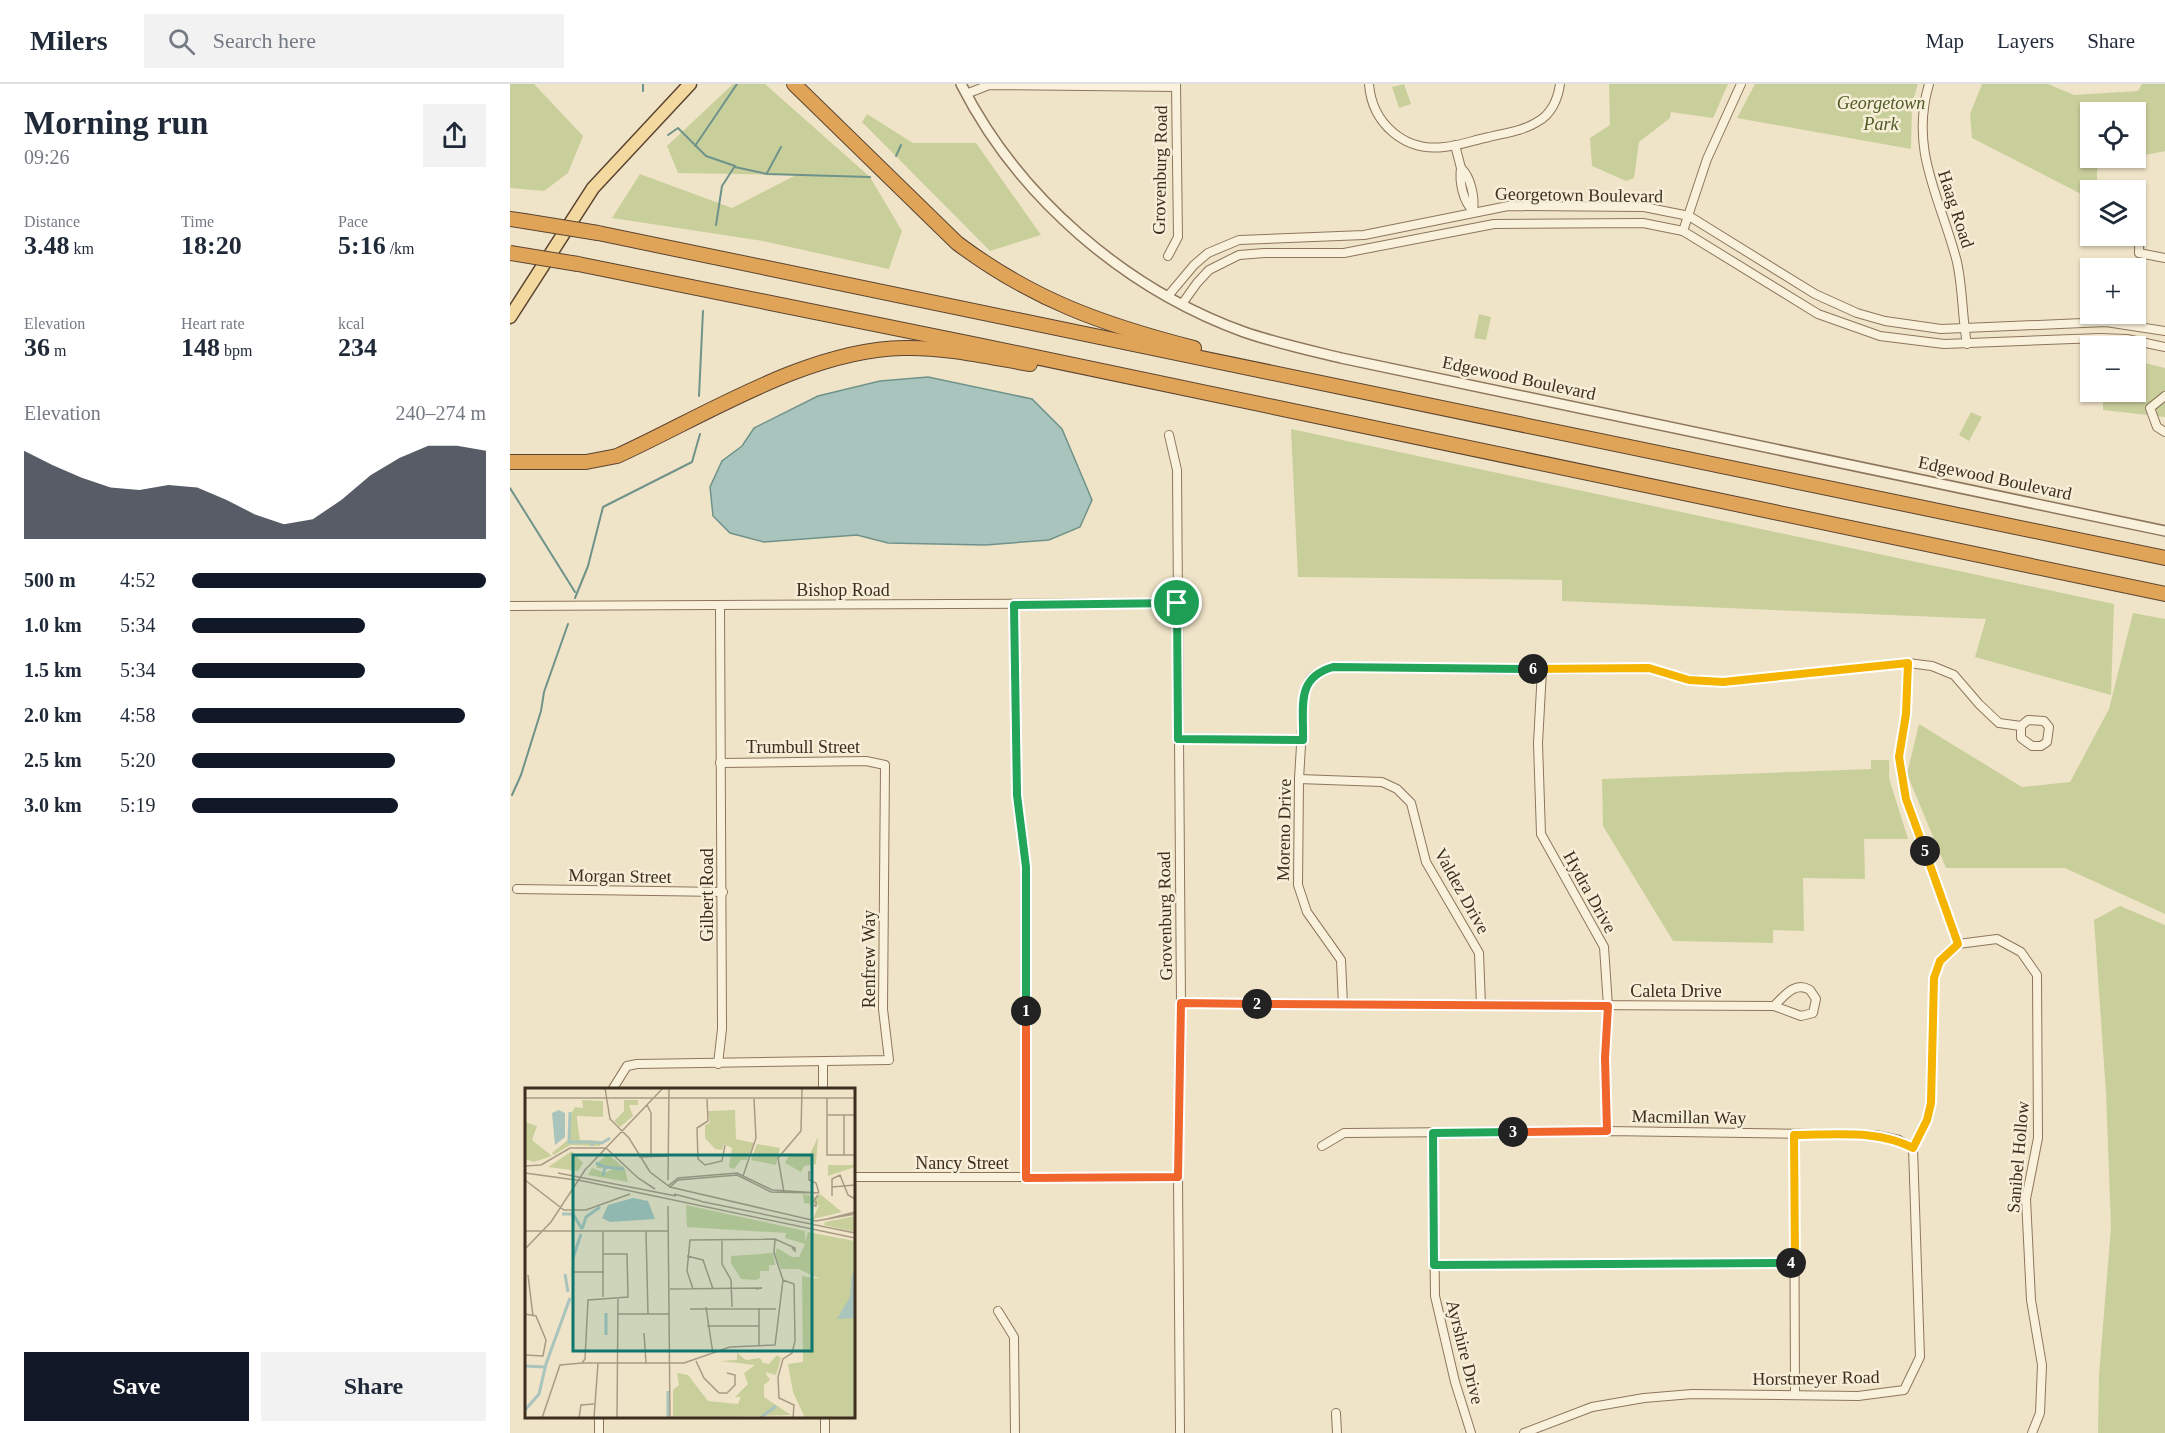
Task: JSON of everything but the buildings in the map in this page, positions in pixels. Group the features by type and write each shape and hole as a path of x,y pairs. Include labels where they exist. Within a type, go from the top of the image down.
{"highway":[{"path":"794,84 957,243 987,265 1032,292 1089,317 1162,340 1415,403"},
{"path":"517,220 598,233 2165,558"},
{"path":"510,253 578,264 1107,372 2165,594"},
{"path":"510,462 586,462 617,456 819,362 876,349 945,350 1094,376 1107,372"}],"main road":[{"path":"510,317 593,188 690,84"}],"street":[{"name":"Edgewood Boulevard","path":"961,84 999,144 1042,197 1096,248 1130,273 1168,296 1241,331 1288,346 2162,529"},
{"path":"1370,84 1375,112 1395,135 1423,147 1455,145 1521,129 1538,122 1555,102 1560,84"},
{"path":"1683,231 1707,159 1741,84"},
{"name":"Haag Road","path":"1929,84 1922,119 1924,159 1957,262 1967,344"},
{"path":"966,94 989,85 1176,85"},
{"name":"Grovenburg Road","path":"1168,256 1178,237 1176,85"},
{"path":"1455,145 1461,168 1467,174 1474,203 1473,212"},
{"name":"Georgetown Boulevard","path":"1168,296 1194,265 1208,253 1239,240 1364,235 1508,206 1644,207 1689,216 1835,304 1885,321 1912,326 1964,328 2080,323"},
{"name":"Georgetown Boulevard","path":"1182,304 1209,270 1239,255 1344,253 1512,223 1643,223 1683,231 1798,303 1838,323 1880,336 1915,342 1967,344 2080,339"},
{"path":"2139,246 2139,253 2165,258"},
{"path":"2127,336 2128,324"},
{"name":"Georgetown Boulevard","path":"2128,324 2165,331"},
{"name":"Georgetown Boulevard","path":"2146,343 2165,347"},
{"path":"2165,396 2150,408 2157,427 2165,432"},
{"name":"Grovenburg Road","path":"1169,435 1177,470 1181,1003 1178,1177 1180,1433"},
{"name":"Bishop Road","path":"510,606 1177,603"},
{"name":"Gilbert Road","path":"718,1064 722,1029 723,892 720,605"},
{"path":"1014,605 1017,795 1026,867 1026,1178"},
{"path":"1542,670 1649,668 1689,680 1723,682 1908,663 1932,666 1954,675 1999,723 2021,726"},
{"path":"1908,663 1906,714 1899,757 1906,799 1958,944 1940,961 1934,978 1931,1103 1927,1120 1913,1148"},
{"name":"Moreno Drive","path":"1343,1005 1341,960 1306,912 1299,896 1299,778 1304,695 1310,678 1317,672 1333,667 1542,670"},
{"name":"Hydra Drive","path":"1542,670 1538,744 1541,834 1604,947 1608,1006 1605,1058 1607,1131"},
{"path":"1178,739 1303,740"},
{"name":"Trumbull Street","path":"720,763 866,761 885,765"},
{"name":"Renfrew Way","path":"823,1063 888,1060 883,1009 885,765"},
{"name":"Valdez Drive","path":"1299,778 1382,782 1397,789 1412,803 1426,862 1479,953 1481,1006"},
{"name":"Morgan Street","path":"517,889 723,892"},
{"name":"Sanibel Hollow","path":"1958,944 1997,939 2021,952 2037,975 2038,1138 2026,1199 2031,1300 2042,1365 2040,1413 2032,1433"},
{"name":"Caleta Drive","path":"1181,1003 1774,1006 1808,1016 1813,1013 1816,999 1810,990 1793,988 1774,1006"},
{"path":"613,1088 627,1066 823,1063 823,1088"},
{"name":"Macmillan Way","path":"1322,1146 1344,1133 1607,1131 1876,1135 1899,1140 1913,1148"},
{"name":"Ayrshire Drive","path":"1433,1133 1435,1296 1443,1335 1471,1433"},
{"path":"1794,1135 1795,1394"},
{"name":"Horstmeyer Road","path":"1524,1433 1592,1407 1644,1398 1692,1394 1858,1396 1904,1390 1920,1357 1917,1322 1913,1148"},
{"name":"Nancy Street","path":"855,1177 1178,1177"},
{"path":"1434,1265 1795,1263"},
{"path":"998,1311 1014,1338 1015,1433"},
{"path":"1336,1413 1337,1433"},
{"path":"598,1433 599,1418"}],"green space":[{"path":"510,84 534,84 583,136 568,173 544,191 510,188"},
{"path":"733,84 765,84 870,177 902,231 889,269 763,241 612,218 640,174 732,208 796,175 678,173 667,146"},
{"path":"1404,84 1411,104 1399,108 1392,87"},
{"path":"1609,84 1728,84 1713,118 1671,112 1670,118 1639,142 1634,178 1626,181 1592,166 1590,138 1610,125"},
{"name":"Georgetown Park","path":"1755,84 1918,84 1912,104 1911,149 1737,118"},
{"path":"1982,84 2048,84 2074,95 2138,91 2142,84 2165,84 2165,151 2146,155 2146,102 2080,102 2080,168 2098,168 2097,180 2080,180 2080,193 1972,138 1970,114"},
{"path":"867,114 913,143 976,143 1041,235 990,251 862,122"},
{"path":"1479,314 1491,317 1486,340 1474,338"},
{"path":"2146,363 2165,368 2165,417 2103,410 2103,402 2146,402"},
{"path":"1971,412 1982,417 1969,441 1959,435"},
{"path":"1291,429 2114,604 2111,695 1975,657 1986,619 1562,601 1562,580 1298,577"},
{"path":"2133,613 2165,619 2165,914 2065,868 1946,868 1907,774 1919,724 2022,787 2070,782 2109,709"},
{"path":"1871,760 1889,760 1889,778 1908,839 1864,839 1865,879 1803,878 1804,931 1773,930 1773,943 1673,941 1603,826 1602,779 1871,769"},
{"path":"2120,906 2165,925 2165,1433 2098,1433 2099,1375 2111,1227 2106,1093 2094,920"}],"water":[{"path":"928,377 1032,399 1062,429 1092,500 1080,527 1049,540 985,545 888,543 857,535 764,542 730,533 713,516 710,487 722,461 742,446 754,428 818,396 880,381"}],"waterway":[{"path":"643,84 643,91"},
{"path":"695,146 737,84"},
{"path":"668,135 678,128 706,156 735,166 722,186 716,225"},
{"path":"896,156 901,145"},
{"path":"767,173 781,147"},
{"path":"735,167 767,174 870,177"},
{"path":"699,396 703,311"},
{"path":"575,598 588,566 603,507 692,462 700,434"},
{"path":"510,488 575,592"},
{"path":"512,795 521,775 541,711 544,692 568,624"}],"route":[{"path":"1177,603 1178,739 1303,740 1304,695 1307,683 1317,672 1333,667 1542,670 1649,668 1689,680 1723,682 1908,663 1906,714 1899,757 1906,799 1958,944 1940,961 1934,978 1931,1103 1927,1120 1913,1148 1899,1140 1876,1135 1794,1135 1795,1263 1434,1265 1433,1133 1607,1131 1605,1058 1608,1006 1181,1003 1178,1177 1026,1178 1026,867 1017,795 1014,605 1177,603"}]}
